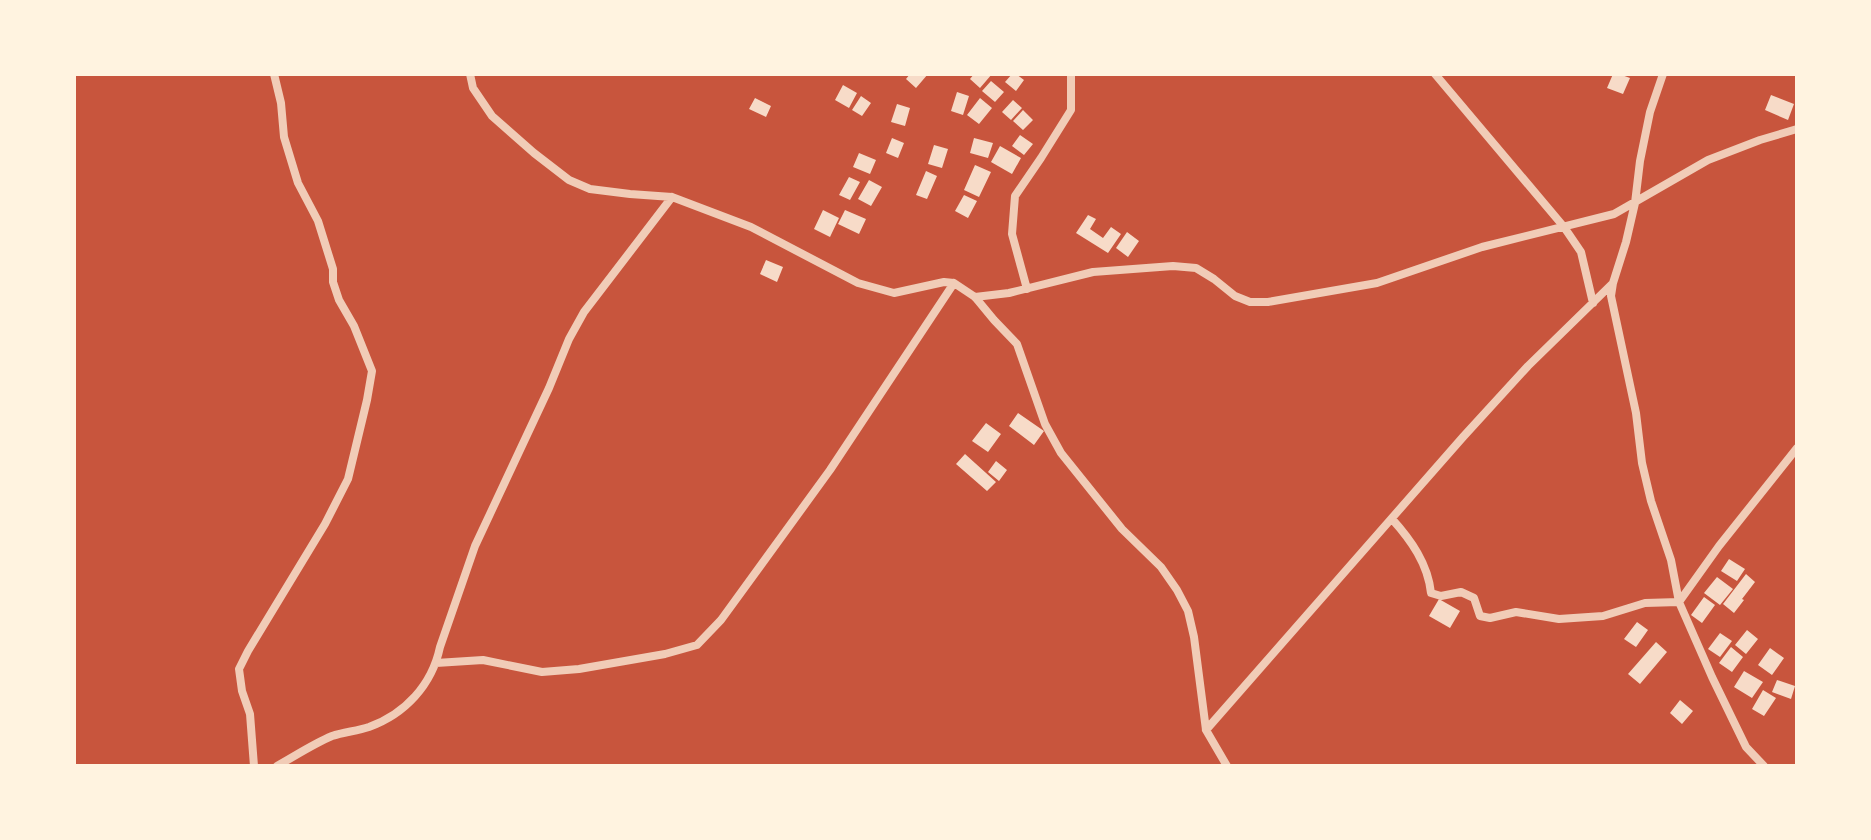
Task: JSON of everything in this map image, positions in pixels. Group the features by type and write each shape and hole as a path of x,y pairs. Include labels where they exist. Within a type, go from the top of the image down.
{"street":[{"path":"254,766 250,714 239,669 325,524 348,479 372,371 354,326 339,300 318,221 298,183 284,137 274,74"},
{"path":"470,74 473,88 492,116 569,180 590,189 672,197 751,227 858,283 894,293 944,282 954,283 975,297 1017,344 1045,424 1061,453 1122,529 1161,567 1177,590 1188,611 1194,637 1206,730 1227,766"},
{"path":"1027,289 1012,234 1015,196 1071,110 1071,74"},
{"path":"1435,74 1564,227 1581,252 1593,303"},
{"path":"1663,74 1650,112 1635,203 1611,296 1636,413 1642,463 1671,560 1679,602 1746,747 1764,766"},
{"path":"975,297 1009,293 1093,272 1173,266 1196,268 1235,296 1250,302 1268,302 1377,283 1482,247 1614,214 1708,160 1797,129"},
{"path":"277,766 333,736 370,727 410,704 436,663 475,546 569,339 584,312 672,197"},
{"path":"436,663 483,660 542,672 579,669 665,654 697,645 721,620 830,470 954,283"},
{"path":"1206,730 1528,366 1613,283"},
{"path":"1679,602 1797,448"},
{"path":"1392,519 1413,542 1431,593 1441,596 1461,592 1474,598 1480,616 1490,618 1516,612 1559,619 1603,616 1645,603 1679,602"}],"building":[{"path":"910,74 928,74 916,88 906,79"},
{"path":"974,74 992,74 980,88 970,79"},
{"path":"1012,74 1024,80 1016,91 1005,82"},
{"path":"1613,74 1630,78 1623,94 1607,88"},
{"path":"991,81 1004,92 995,102 982,91"},
{"path":"843,85 857,93 849,108 835,100"},
{"path":"957,92 969,96 963,115 951,111"},
{"path":"1771,95 1794,104 1788,120 1765,110"},
{"path":"861,96 871,103 862,116 852,110"},
{"path":"755,98 771,106 766,117 749,109"},
{"path":"980,98 992,108 979,124 967,115"},
{"path":"1013,100 1022,108 1011,120 1002,112"},
{"path":"897,104 910,108 905,126 891,122"},
{"path":"1023,110 1033,120 1023,130 1013,121"},
{"path":"1020,135 1033,144 1024,155 1012,146"},
{"path":"892,138 904,143 898,158 886,153"},
{"path":"974,138 993,143 988,158 970,153"},
{"path":"934,145 948,149 942,168 928,164"},
{"path":"1000,146 1021,158 1012,174 991,162"},
{"path":"859,153 876,160 870,174 853,167"},
{"path":"975,165 991,172 979,197 964,190"},
{"path":"926,171 937,176 927,199 916,195"},
{"path":"849,177 860,182 850,200 839,195"},
{"path":"869,180 882,187 871,206 858,199"},
{"path":"964,195 977,201 968,218 955,211"},
{"path":"823,210 839,218 830,237 814,229"},
{"path":"845,210 866,219 859,234 838,224"},
{"path":"1088,215 1096,219 1090,229 1103,238 1111,227 1121,234 1108,253 1076,233"},
{"path":"1127,232 1139,241 1128,257 1116,248"},
{"path":"766,260 783,267 777,282 760,274"},
{"path":"1018,413 1044,431 1034,445 1009,426"},
{"path":"986,423 1001,434 988,452 972,441"},
{"path":"965,454 996,482 987,491 956,464"},
{"path":"996,461 1007,470 999,481 988,472"},
{"path":"1729,559 1745,569 1737,581 1721,571"},
{"path":"1746,574 1755,582 1734,613 1723,604"},
{"path":"1717,577 1733,589 1720,605 1704,593"},
{"path":"1704,597 1715,605 1702,623 1691,615"},
{"path":"1439,599 1460,611 1450,628 1429,616"},
{"path":"1637,622 1648,630 1636,647 1624,639"},
{"path":"1747,630 1758,639 1746,654 1735,645"},
{"path":"1720,633 1732,641 1720,657 1708,649"},
{"path":"1656,642 1667,652 1640,684 1628,674"},
{"path":"1731,647 1743,657 1732,672 1719,663"},
{"path":"1770,648 1784,658 1772,675 1758,665"},
{"path":"1744,671 1763,682 1752,698 1734,687"},
{"path":"1777,680 1795,686 1791,699 1772,692"},
{"path":"1763,690 1776,698 1764,716 1752,709"},
{"path":"1680,700 1693,711 1682,724 1670,713"}]}
